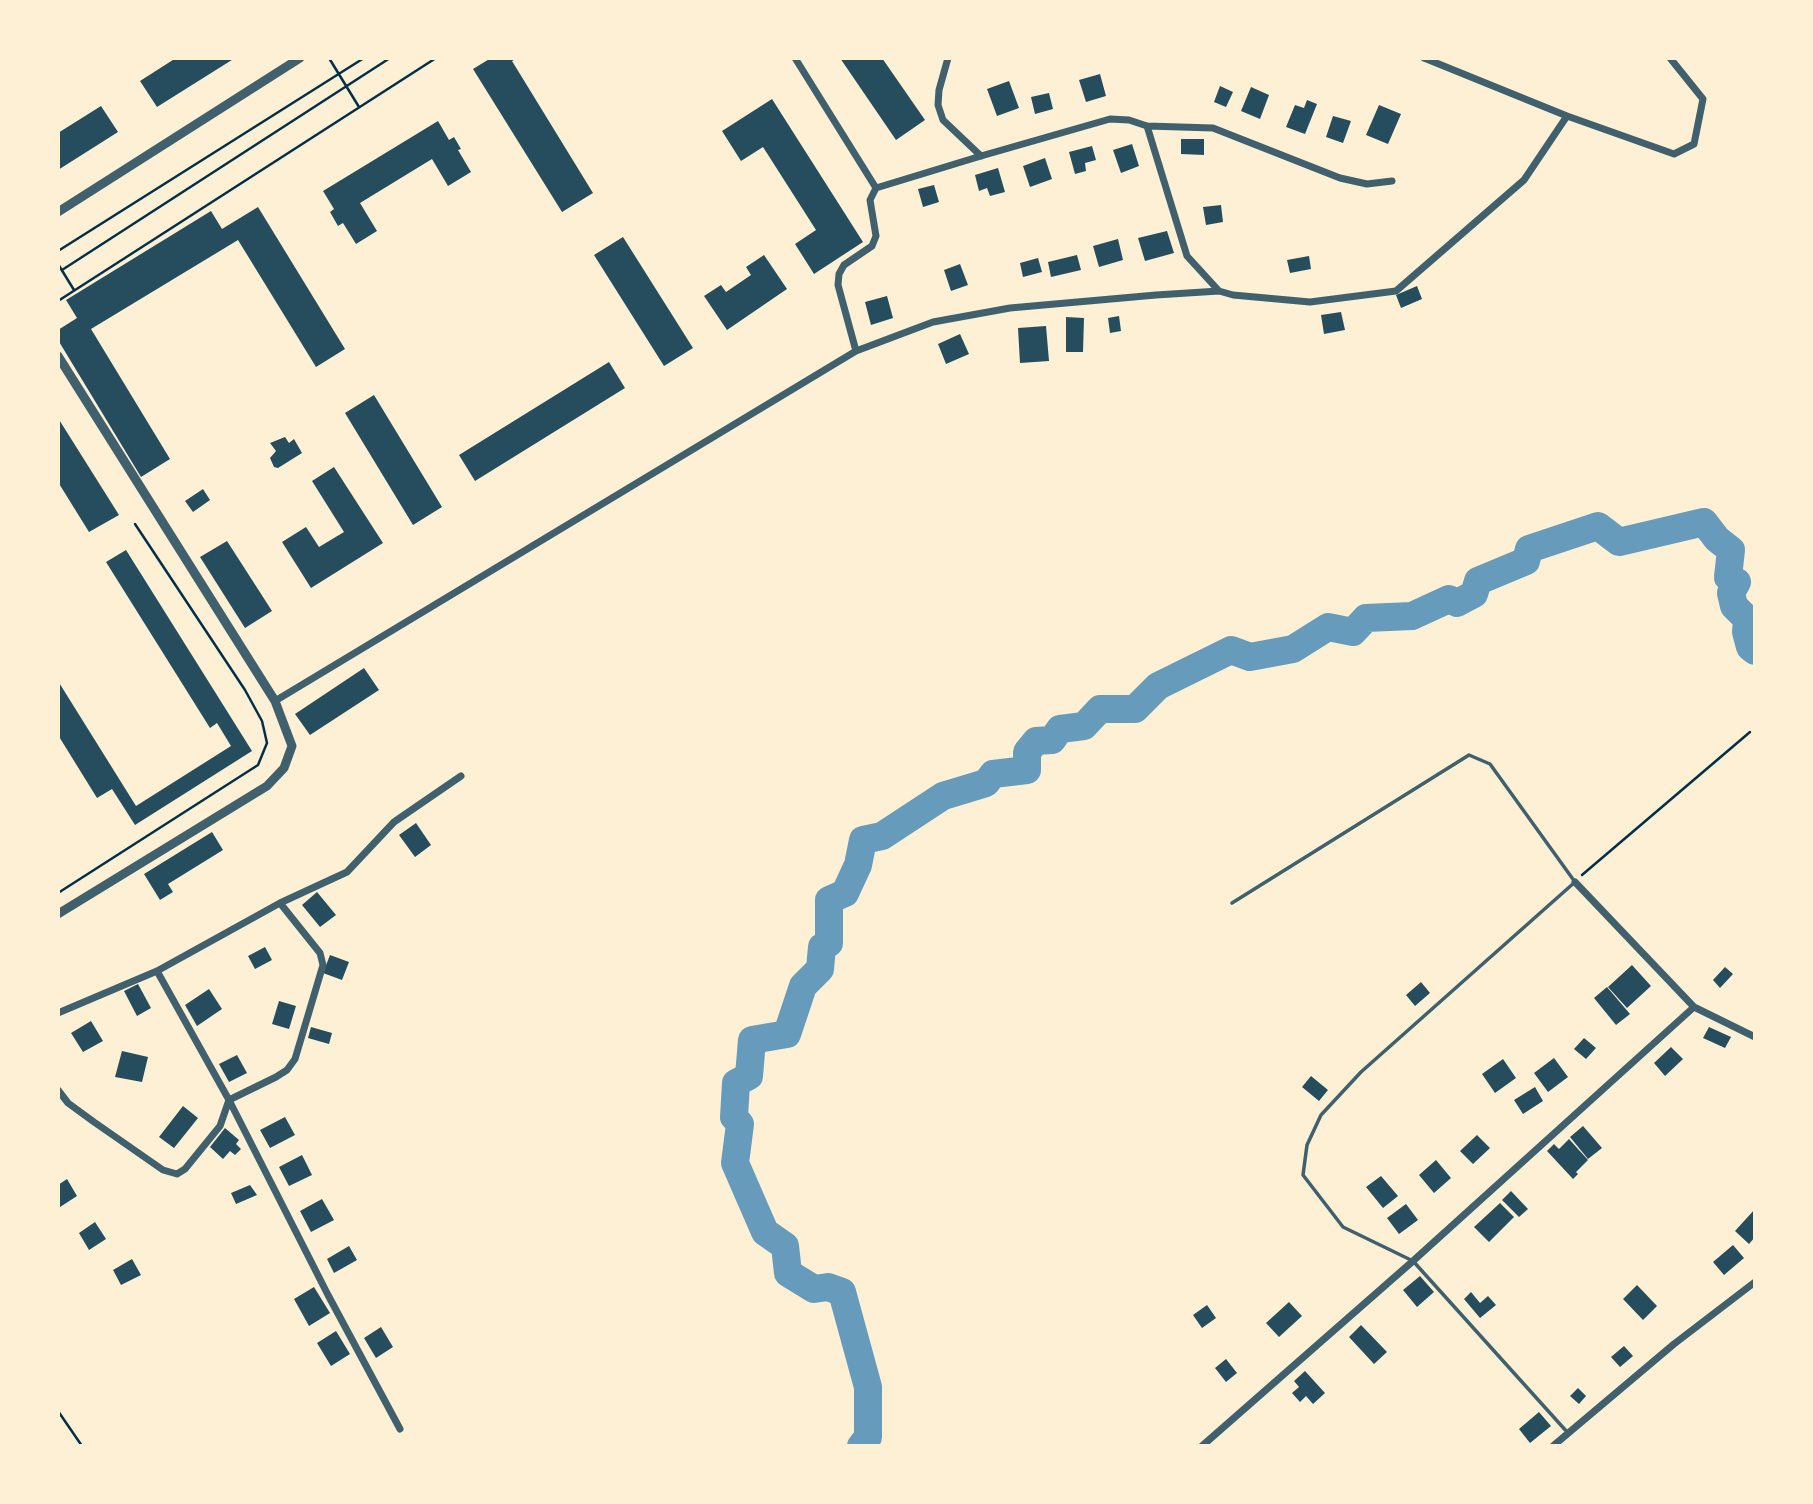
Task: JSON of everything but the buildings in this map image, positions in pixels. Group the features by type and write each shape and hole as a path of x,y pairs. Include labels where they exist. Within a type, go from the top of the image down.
{"street":[{"path":"58,212 300,58"},
{"path":"795,58 876,188"},
{"path":"948,58 939,90 943,120 981,156"},
{"path":"1424,58 1567,116 1674,154 1694,144 1703,99 1670,58"},
{"path":"275,701 856,351 933,322 1010,308 1219,291 1233,295 1310,302 1396,291 1524,180 1567,116"},
{"path":"856,351 838,285 839,274 844,265 872,246 876,236 870,200 876,188 1111,120 1129,120 1147,126 1213,128 1340,178 1367,184 1392,181"},
{"path":"1147,126 1187,256 1219,291"},
{"path":"58,356 275,701 292,746 284,768 267,786 58,914"},
{"path":"58,1013 157,971 280,902 347,872 394,822 461,776"},
{"path":"1575,882 1694,1007 1755,1037"},
{"path":"58,1090 68,1102 94,1122 163,1170 177,1174 185,1169 220,1126 229,1100 276,1077 287,1070 295,1059 323,965 320,953 280,902"},
{"path":"157,971 229,1100 400,1429"},
{"path":"1202,1446 1413,1261 1694,1007"},
{"path":"1553,1446 1674,1344 1755,1282"}],"lane":[{"path":"1232,902 1469,755 1490,764 1575,882 1361,1072 1321,1115 1307,1145 1303,1175 1343,1227 1413,1261 1568,1433"}],"path":[{"path":"329,58 359,107"},
{"path":"58,251 364,58"},
{"path":"62,270 390,58"},
{"path":"58,300 436,58"},
{"path":"58,264 74,290"},
{"path":"58,893 258,765 267,743 262,721 246,690 135,524"},
{"path":"1575,882 1750,732"},
{"path":"58,1411 82,1446"}],"waterway":[{"path":"861,1446 868,1437 868,1387 842,1292 828,1287 814,1289 788,1273 785,1246 765,1232 735,1163 740,1124 734,1117 736,1083 749,1076 752,1040 787,1034 803,986 820,969 822,947 829,943 829,900 845,893 858,865 863,840 882,836 943,796 986,783 993,774 1027,770 1027,752 1036,741 1052,740 1060,729 1084,726 1100,709 1135,709 1158,686 1231,650 1250,657 1293,649 1328,627 1353,632 1366,618 1412,616 1449,599 1457,603 1474,594 1478,581 1526,561 1529,549 1598,526 1619,542 1704,522 1717,539 1731,550 1728,577 1737,582 1731,593 1734,606 1747,619 1746,632 1750,647 1755,651"}]}
